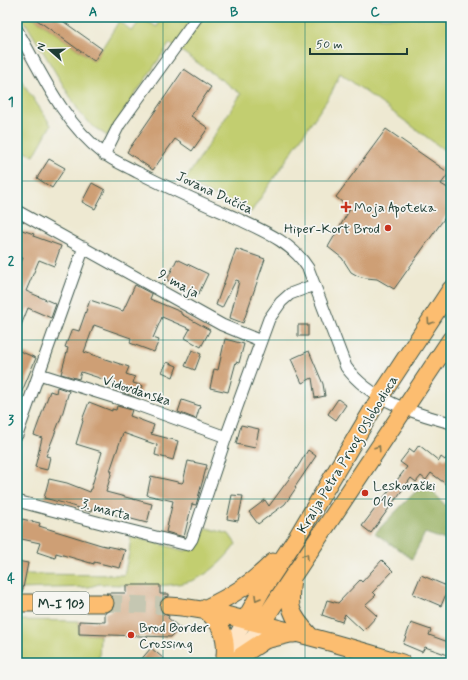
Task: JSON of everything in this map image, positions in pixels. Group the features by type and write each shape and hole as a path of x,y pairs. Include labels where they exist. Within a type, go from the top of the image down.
{"main road":[{"name":"Kralja Petra Prvog Oslobodioca","path":"245,620 262,590 297,537 380,397 451,289"},
{"name":"Kralja Petra Prvog Oslobodioca","path":"261,624 451,339"},
{"path":"204,609 241,590 260,575 297,537"},
{"path":"292,576 290,597 293,617 310,636"},
{"name":"M-I 103","path":"17,603 105,603"},
{"path":"169,606 204,609 310,636 402,663"},
{"path":"204,609 215,619 222,630 231,660 265,640 278,636 290,634 310,636"}],"street":[{"path":"104,155 119,125 197,17"},
{"name":"Jovana Dučića","path":"17,30 70,120 89,142 104,155 154,181 258,228 282,241 302,258 308,268 346,367 351,375 380,397 419,415 451,423"},
{"name":"9. maja","path":"17,210 222,326 261,341"},
{"path":"17,435 84,247"},
{"path":"226,437 270,319 281,302 290,294 314,285"},
{"name":"Vidovdanska","path":"39,374 132,403 226,437"},
{"name":"3. marta","path":"17,501 188,545 192,539 226,437"},
{"path":"231,660 245,620"},
{"path":"231,660 261,624"}],"green space":[{"path":"22,17 33,17 94,61 119,21 132,31 142,18 157,27 162,17 451,17 451,155 340,73 331,94 251,212 184,182 241,94 170,43 107,136 91,125 80,113"},
{"path":"17,74 51,125 34,156 17,148"},
{"path":"428,486 445,505 451,506 451,542 425,533 412,559 375,533 414,493"},
{"path":"207,528 229,534 236,544 218,565 194,580 173,585 134,586 99,584 89,587 17,589 17,574 124,575 131,536 185,551 195,546"},
{"path":"17,620 79,621 79,634 100,635 99,663 17,663"}],"building":[{"path":"33,17 57,17 102,49 94,61"},
{"path":"184,69 211,87 191,116 208,128 192,151 175,139 153,170 127,152"},
{"name":"Hiper-Kort Brod","path":"386,129 449,173 441,184 451,190 451,209 394,289 377,279 358,276 351,272 342,258 328,247 350,209 336,197"},
{"path":"49,159 65,168 52,188 37,178"},
{"path":"92,183 105,190 95,209 82,202"},
{"path":"19,229 34,234 33,236 61,246 54,266 39,260 26,291 56,304 51,318 28,308 18,333 17,296 20,288 17,287 17,271 23,258 17,256 17,235"},
{"path":"236,249 265,259 243,323 230,318 239,281 236,280 222,308 216,305"},
{"path":"177,259 208,274 198,295 167,280"},
{"path":"135,285 152,294 150,299 181,312 181,314 210,330 201,347 185,338 190,329 162,317 153,338 159,340 154,352 130,343 131,338 94,325 84,352 129,367 126,374 135,377 133,383 143,386 139,398 121,392 124,386 81,372 79,379 61,374 68,348 65,347 72,329 79,331 90,300 123,311"},
{"path":"298,325 308,325 308,336 298,336"},
{"path":"225,339 244,344 239,363 236,362 228,392 210,388 214,369 218,370"},
{"path":"17,350 36,358 17,403"},
{"path":"192,350 201,354 195,370 185,366"},
{"path":"309,351 323,384 325,396 315,398 312,378 302,383 291,359"},
{"path":"167,362 177,366 173,377 162,372"},
{"path":"57,387 69,391 62,415 46,456 50,457 47,470 35,467 42,438 34,435 50,391 56,393"},
{"path":"338,399 346,405 336,420 328,414"},
{"path":"182,400 200,406 196,419 178,412"},
{"path":"89,402 112,411 112,409 116,410 117,406 132,410 130,416 154,425 151,434 178,441 173,460 155,455 157,445 123,433 110,471 112,471 106,492 152,504 147,523 92,509 91,512 44,498 49,479 67,483 90,492 102,452 76,444 83,421 82,420"},
{"path":"241,425 259,429 255,448 236,444"},
{"path":"419,445 439,461 441,457 445,460 451,452 451,488 431,473 426,480 421,476 416,482 411,478 371,533 362,526 407,467 400,462 410,449 414,452"},
{"path":"308,450 316,456 295,487 296,488 285,504 258,524 249,512 265,500 269,506 297,468"},
{"path":"188,461 207,465 196,505 192,504 184,537 166,532 173,501 147,495 151,476 182,483"},
{"path":"232,495 243,496 238,521 227,519"},
{"path":"22,519 40,523 39,526 101,545 125,550 120,568 94,562 94,564 56,553 55,558 37,552 40,543 17,538"},
{"path":"382,560 393,571 373,592 376,595 365,605 377,616 363,631 345,614 342,622 322,615 327,600 338,603 360,580 362,582"},
{"path":"17,561 28,563 22,593 17,593"},
{"path":"421,575 449,587 441,606 413,594"},
{"path":"126,585 160,585 160,594 169,594 169,596 164,597 161,600 159,606 160,611 169,616 168,618 180,628 171,637 79,634 79,621 105,622 105,613 114,608 115,603 113,598 106,593 126,593"},
{"path":"411,623 431,630 429,635 451,643 451,656 425,647 422,652 403,644"},
{"path":"151,648 169,663 138,663"}],"tunnel":[{"path":"105,603 169,606"}],"place":[{"name":"Moja Apoteka","path":"346,207"},
{"name":"Hiper-Kort Brod","path":"388,228"},
{"name":"Leskovački 016","path":"365,493"},
{"name":"Brod Border Crossing","path":"131,635"}]}
